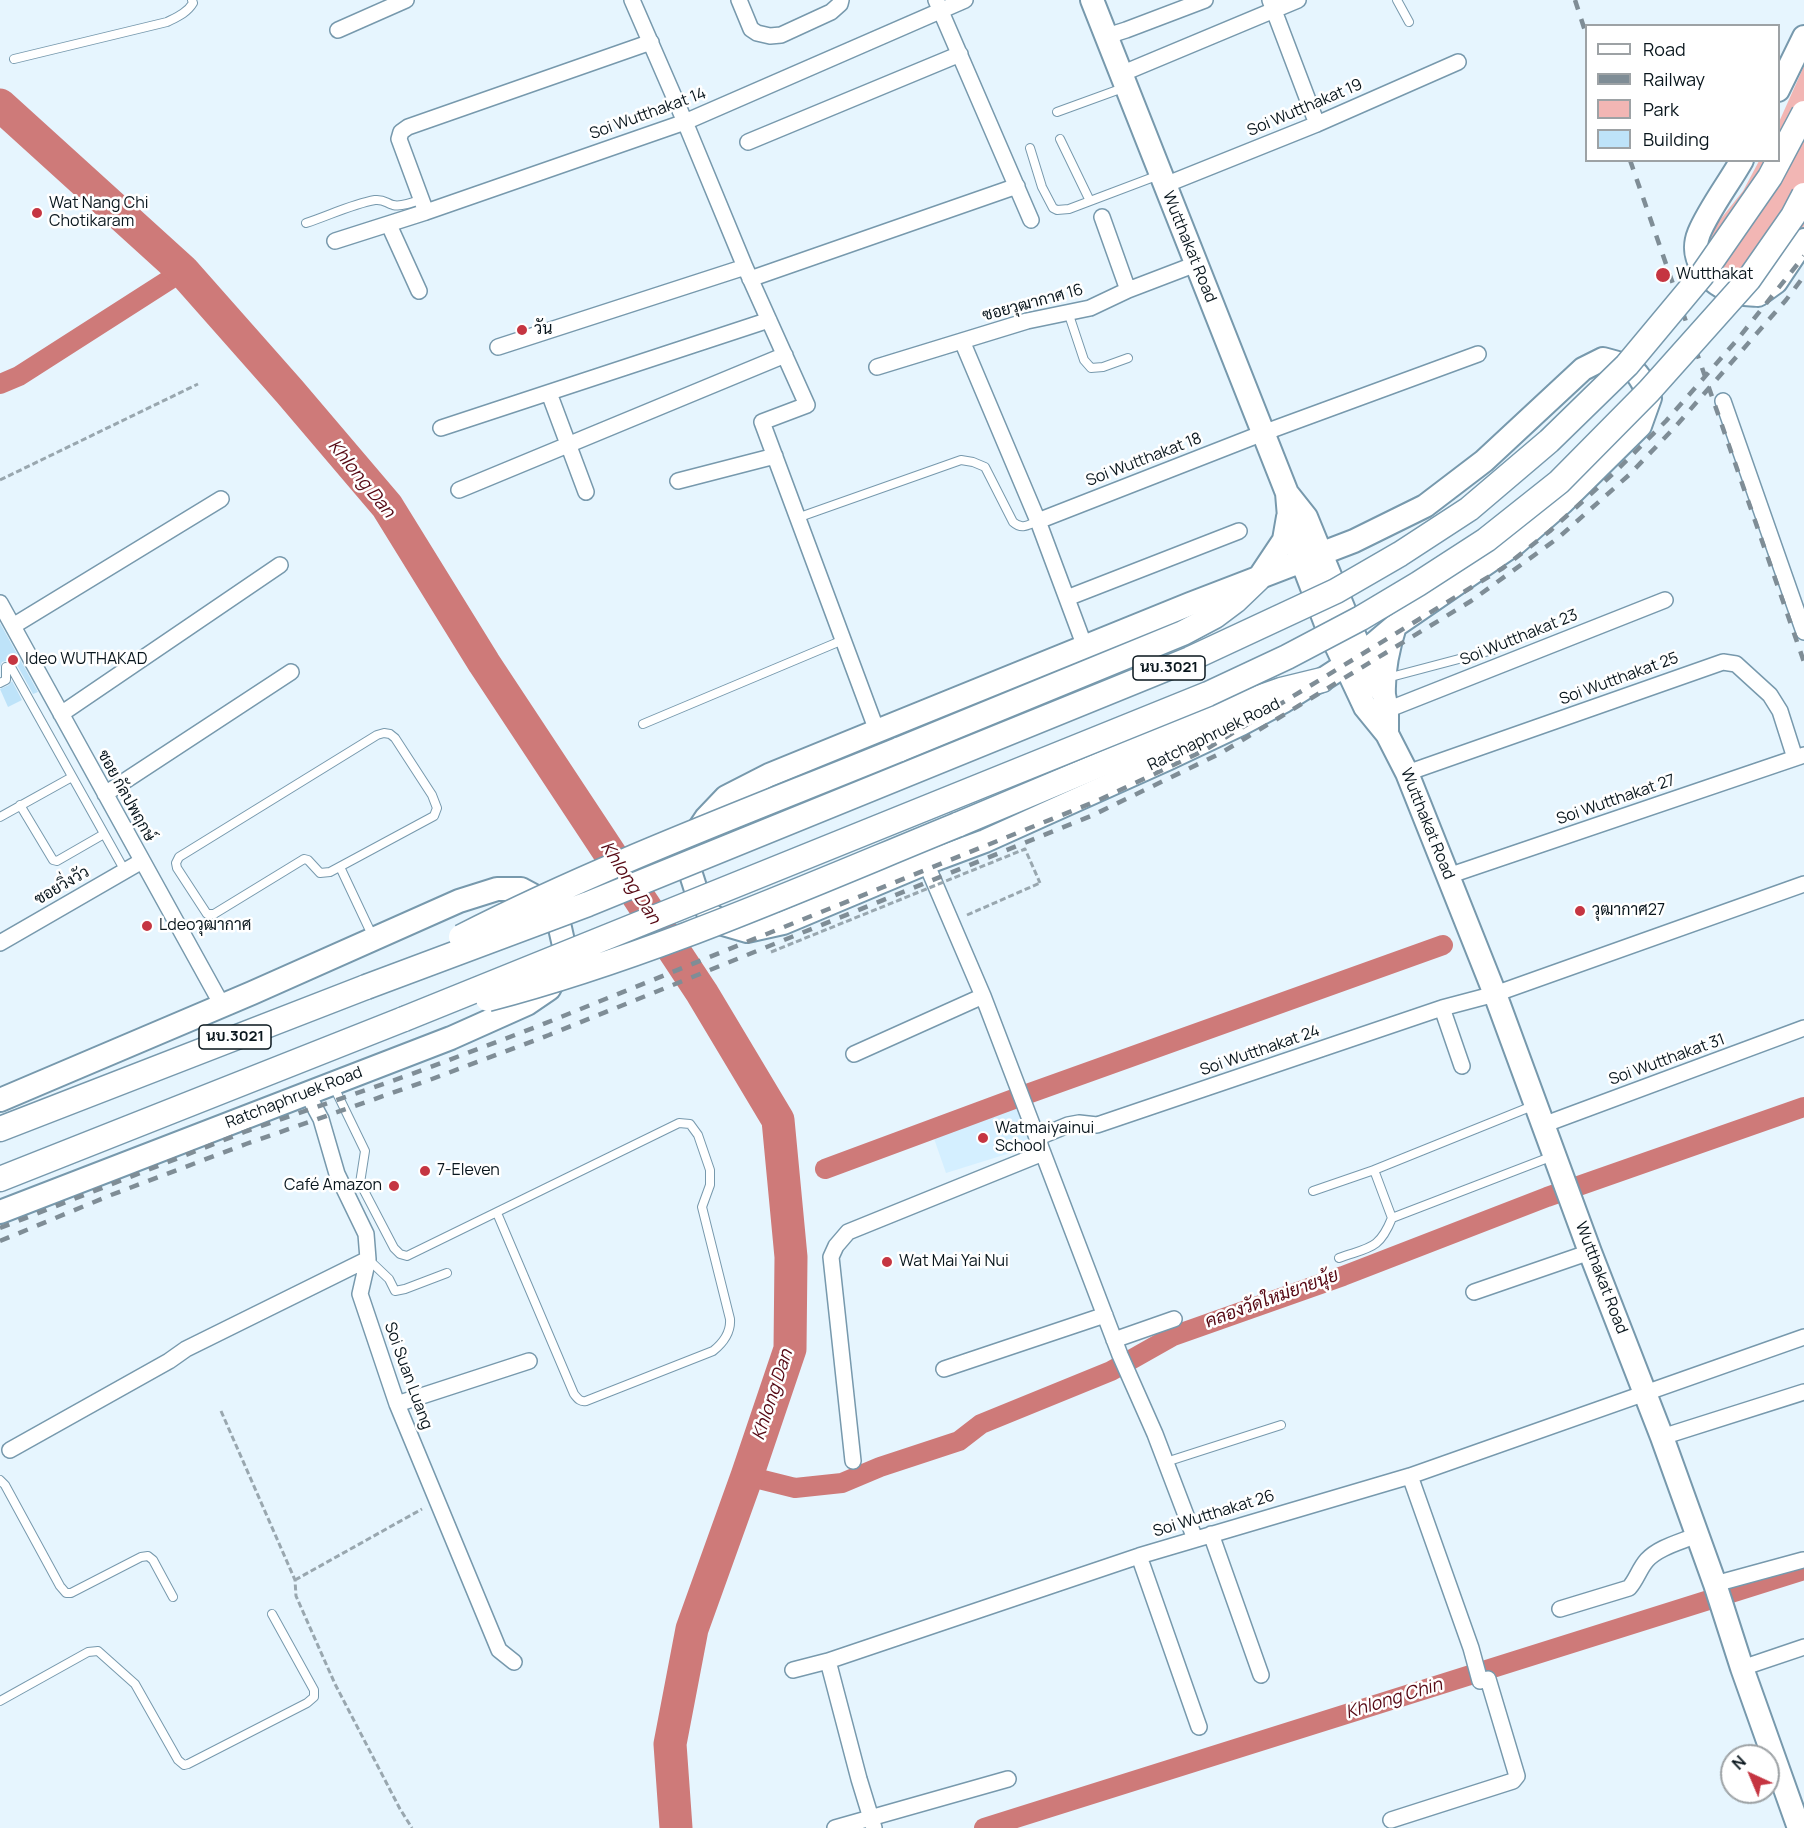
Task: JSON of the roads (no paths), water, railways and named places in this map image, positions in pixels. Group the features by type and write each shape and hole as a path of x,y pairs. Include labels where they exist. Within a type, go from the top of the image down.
{"main road":[{"name":"Wutthakat Road","path":"1092,0 1297,517 1312,557 1326,624 1380,697 1387,734 1407,773 1495,994 1590,1252 1662,1437 1798,1828"},
{"path":"1780,88 1804,37"},
{"name":"นบ.3021","path":"1780,158 1804,113"},
{"path":"1741,162 1698,234 1696,255 1706,275 1721,287 1737,293 1758,295 1776,282 1804,240"},
{"name":"นบ.3021","path":"0,1129 366,987 588,904 1190,659 1336,591 1400,554 1478,502 1549,441 1627,365 1702,275 1778,162"},
{"name":"Ratchaphruek Road","path":"0,1179 404,1019 1208,694 1287,657 1361,618 1485,540 1559,482 1649,391 1749,279 1793,216 1804,195"},
{"name":"Ratchaphruek Road","path":"1603,359 1629,365 1641,378 1650,398 1640,426 1562,503 1516,543 1395,626 1322,680 1156,764 985,841 783,923 747,931 723,924 708,912 696,890 688,865 692,839 706,818 726,797 769,774 1312,557 1354,541 1425,506 1484,461 1583,369 1603,359"},
{"path":"366,987 484,926 652,850 1184,633 1215,616 1258,579 1297,517 1337,539 1354,541"},
{"path":"404,1019 530,988 699,930 1281,690 1322,680 1346,689 1380,697 1389,645 1395,626"},
{"name":"Ratchaphruek Road","path":"0,1100 459,901 497,889 521,889 547,906 557,920 565,950 562,965 549,989 527,1004 451,1038 0,1212"}],"street":[{"path":"338,30 406,0"},
{"path":"632,0 686,122 748,273 807,405 762,422 877,730"},
{"path":"739,0 751,29 770,36 782,34 831,12 841,0"},
{"name":"Soi Wutthakat 14","path":"335,241 389,225 424,206 686,122 938,5 964,0"},
{"path":"1107,36 1205,0"},
{"path":"1124,80 1272,5 1298,0"},
{"path":"938,5 1031,220"},
{"path":"1272,5 1317,124"},
{"path":"424,206 399,139 401,132 408,127 651,42"},
{"path":"748,142 960,54"},
{"name":"Soi Wutthakat 19","path":"1163,180 1317,124 1458,62"},
{"path":"498,346 748,273 1017,186"},
{"path":"1102,218 1128,290"},
{"path":"389,225 419,291"},
{"name":"ซอยวุฒากาศ 16","path":"877,367 1027,321 1090,308 1128,290 1196,264"},
{"path":"441,428 769,320"},
{"path":"962,341 1038,521 1085,647"},
{"name":"Soi Wutthakat 18","path":"1038,521 1263,433 1478,354"},
{"path":"459,490 785,355"},
{"path":"549,393 586,492"},
{"path":"1723,401 1804,632"},
{"path":"678,481 775,456"},
{"path":"13,626 221,499"},
{"path":"1067,598 1239,531"},
{"path":"61,714 280,565"},
{"name":"Soi Wutthakat 23","path":"1380,697 1665,600"},
{"name":"ซอย กัลปพฤกษ์","path":"0,603 222,1005"},
{"name":"Soi Wutthakat 25","path":"1407,773 1723,662 1736,664 1770,696 1780,711 1800,757"},
{"path":"105,794 291,672"},
{"name":"Soi Wutthakat 27","path":"1448,876 1800,757"},
{"name":"ซอยวิ่งวัว","path":"0,943 141,861"},
{"path":"926,864 983,996 1114,1340 1155,1434 1195,1539"},
{"name":"Soi Wutthakat 24","path":"1038,1137 1068,1125 1079,1123 1097,1125 1442,1008 1495,994 1804,884"},
{"path":"854,1054 983,996"},
{"path":"1442,1008 1462,1066"},
{"name":"Soi Wutthakat 31","path":"1540,1115 1804,1028"},
{"name":"Soi Suan Luang","path":"307,1093 321,1119 337,1174 366,1234 368,1259 360,1294 397,1404 499,1650 514,1662"},
{"path":"853,1461 831,1257 836,1246 848,1232 1043,1153"},
{"path":"1474,1292 1590,1252"},
{"path":"10,1450 169,1361 186,1349 368,1259"},
{"path":"944,1369 1105,1315"},
{"path":"1114,1340 1174,1319"},
{"name":"Soi Wutthakat 26","path":"793,1670 828,1661 1138,1556 1410,1476 1804,1337"},
{"path":"397,1404 530,1361"},
{"path":"1662,1437 1804,1392"},
{"path":"1391,1820 1516,1779 1517,1773 1488,1679 1480,1682 1471,1648 1410,1476"},
{"path":"1211,1534 1261,1675"},
{"path":"1560,1609 1629,1588 1648,1559 1663,1549 1697,1535"},
{"path":"1138,1556 1199,1727"},
{"path":"1717,1592 1803,1560"},
{"path":"1742,1668 1804,1647"},
{"path":"828,1661 873,1823"},
{"path":"835,1828 873,1823 1008,1779"}],"lane":[{"path":"14,59 166,22 190,8 192,0"},
{"path":"1397,0 1409,22"},
{"path":"1057,112 1124,80"},
{"path":"1060,139 1090,201"},
{"path":"1030,148 1042,187 1053,208 1057,210 1069,209 1163,180"},
{"path":"306,223 372,201 386,200 397,205 424,206"},
{"path":"1068,312 1084,360 1091,368 1103,367 1128,358"},
{"path":"797,518 961,460 985,467 1013,522 1018,526 1024,527 1038,521"},
{"path":"643,724 843,640"},
{"path":"1380,697 1493,650"},
{"path":"0,683 6,680 6,667 12,669 125,871"},
{"path":"390,734 395,738 437,803 437,811 431,818 340,867 330,872 320,873 308,860 304,859 210,915 205,911 176,863 182,854 377,735 390,734"},
{"path":"0,817 72,777"},
{"path":"21,805 53,860 57,861 104,834"},
{"path":"340,867 374,939"},
{"path":"333,1083 365,1154 360,1183 394,1248 400,1254 408,1256 679,1123 690,1124 698,1135 710,1170 710,1185 702,1207 730,1319 728,1333 713,1351 582,1401 574,1394 497,1213"},
{"path":"1313,1191 1540,1115"},
{"path":"1339,1258 1375,1245 1380,1241 1392,1218 1554,1155"},
{"path":"1374,1170 1392,1218"},
{"path":"368,1259 389,1279 395,1291 447,1273"},
{"path":"1166,1462 1281,1425"},
{"path":"0,1480 66,1593 71,1593 141,1557 148,1556 153,1560 173,1597"},
{"path":"0,1701 88,1652 98,1651 135,1684 178,1760 184,1765 188,1764 315,1697 314,1690 272,1614"}],"waterway":[{"name":"Khlong Dan","path":"0,105 183,271 387,506 484,663 702,993 778,1120 791,1257 790,1349 692,1629 670,1744 676,1828"},
{"path":"0,384 19,376 183,271"},
{"path":"825,1169 1443,945"},
{"name":"คลองวัดใหม่ยายนุ้ย","path":"747,1476 795,1488 842,1483 880,1467 959,1441 981,1424 1111,1371 1173,1336 1343,1276 1547,1197 1804,1107"},
{"name":"Khlong Chin","path":"984,1828 1804,1570"}],"railway":[{"path":"1575,0 1585,31"},
{"path":"1631,162 1804,662"},
{"path":"0,1228 247,1131 412,1074 536,1027 1099,800 1205,750 1503,568 1550,531 1615,472 1666,421 1737,340 1804,256"},
{"path":"0,1241 111,1195 246,1144 549,1035 1091,816 1221,753 1471,601 1558,538 1629,475 1675,427 1786,300 1804,276"}],"place":[{"name":"Wat Nang Chi Chotikaram","path":"37,213"},
{"name":"Wutthakat","path":"1663,275"},
{"name":"วัน","path":"522,330"},
{"name":"Ideo WUTHAKAD","path":"13,660"},
{"name":"วุฒากาศ27","path":"1580,911"},
{"name":"Ldeoวุฒากาศ","path":"147,926"},
{"name":"Watmaiyainui School","path":"983,1138"},
{"name":"7-Eleven","path":"425,1171"},
{"name":"Café Amazon","path":"394,1186"},
{"name":"Wat Mai Yai Nui","path":"887,1262"}]}
